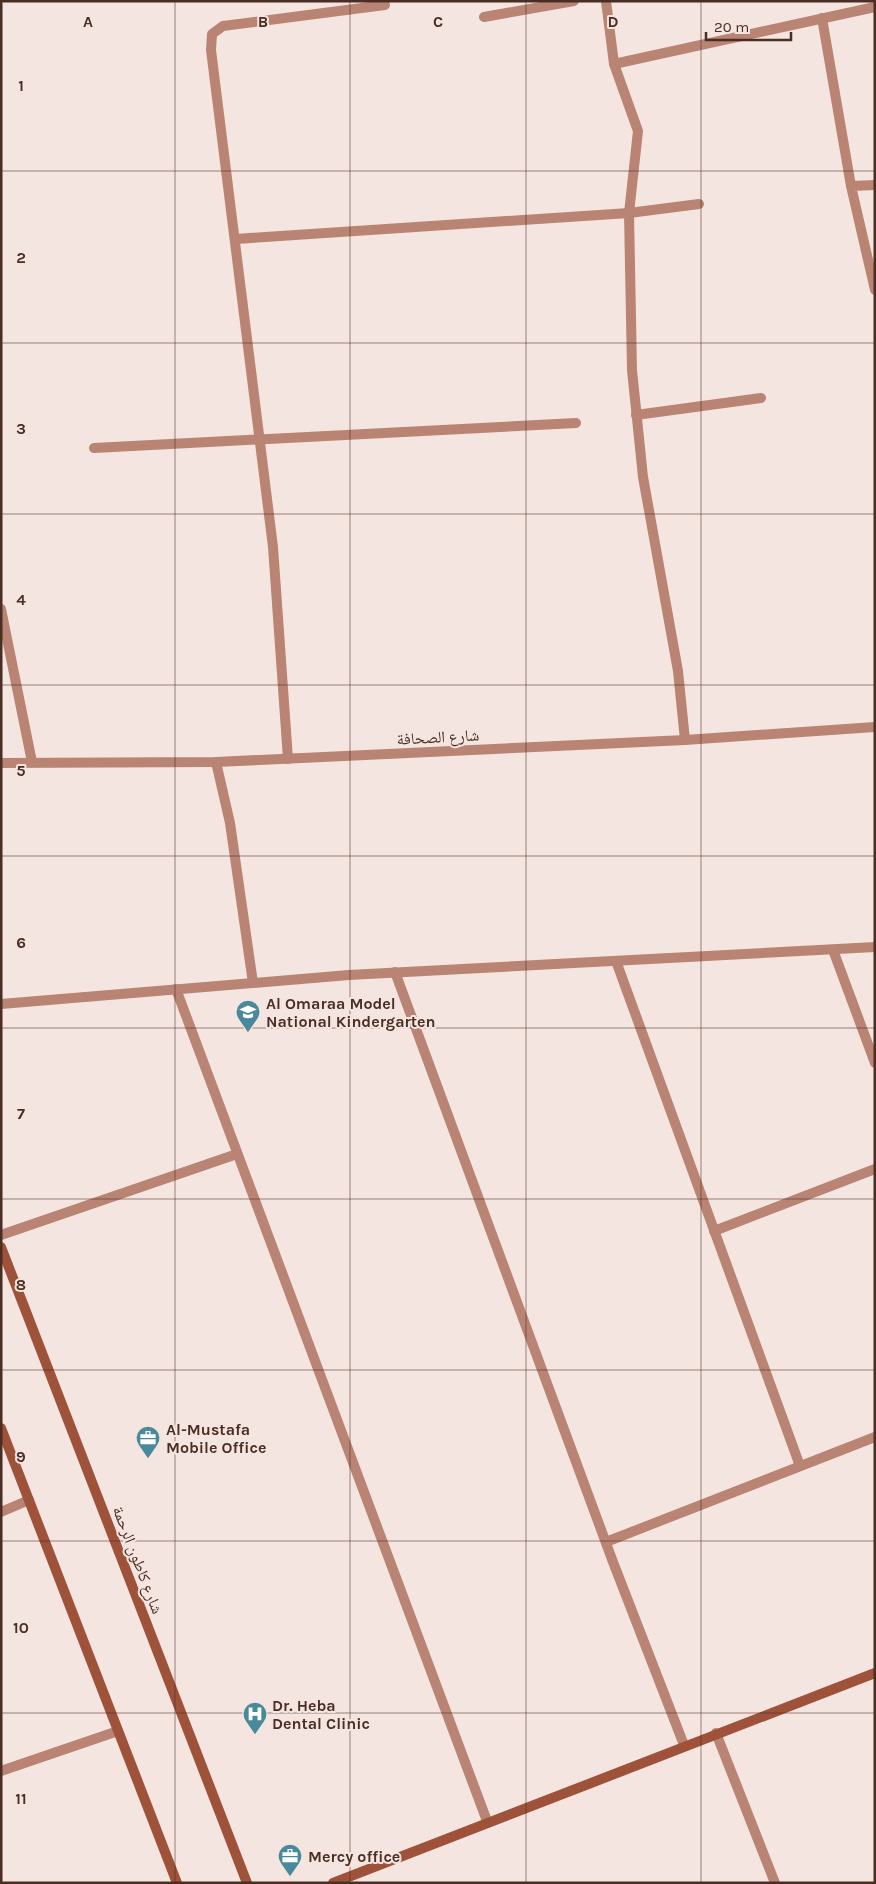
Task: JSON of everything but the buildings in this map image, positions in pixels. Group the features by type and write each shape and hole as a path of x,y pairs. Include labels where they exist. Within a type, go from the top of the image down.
{"street":[{"path":"484,17 574,1"},
{"path":"606,1 614,64 638,131 629,213 632,370 643,477 678,671 685,740"},
{"path":"288,759 273,547 211,50 212,34 224,26 385,5"},
{"path":"614,64 875,7"},
{"path":"822,18 851,186 875,290"},
{"path":"851,186 875,185"},
{"path":"235,239 629,213 699,204"},
{"path":"636,415 761,398"},
{"path":"94,448 576,423"},
{"path":"1,609 32,762"},
{"name":"شارع الصحافة","path":"1,763 216,762 685,740 875,728"},
{"path":"216,762 230,822 253,983"},
{"path":"1,1004 395,972 875,947"},
{"path":"833,950 875,1064"},
{"path":"616,961 800,1466"},
{"path":"395,972 606,1542 684,1745"},
{"path":"176,989 236,1154 487,1821"},
{"path":"1,1235 236,1154"},
{"path":"714,1231 875,1169"},
{"name":"شارع كاطون الرحمة","path":"1,1247 247,1883"},
{"path":"1,1428 177,1883"},
{"path":"606,1542 875,1437"},
{"path":"1,1512 29,1500"},
{"path":"333,1883 487,1821 875,1672"},
{"path":"1,1771 118,1731"},
{"path":"716,1733 775,1883"}],"place":[{"name":"Al Omaraa Model National Kindergarten","path":"248,1033"},
{"name":"Al-Mustafa Mobile Office","path":"148,1459"},
{"name":"Dr. Heba Dental Clinic","path":"255,1735"},
{"name":"Mercy office","path":"290,1877"}]}
